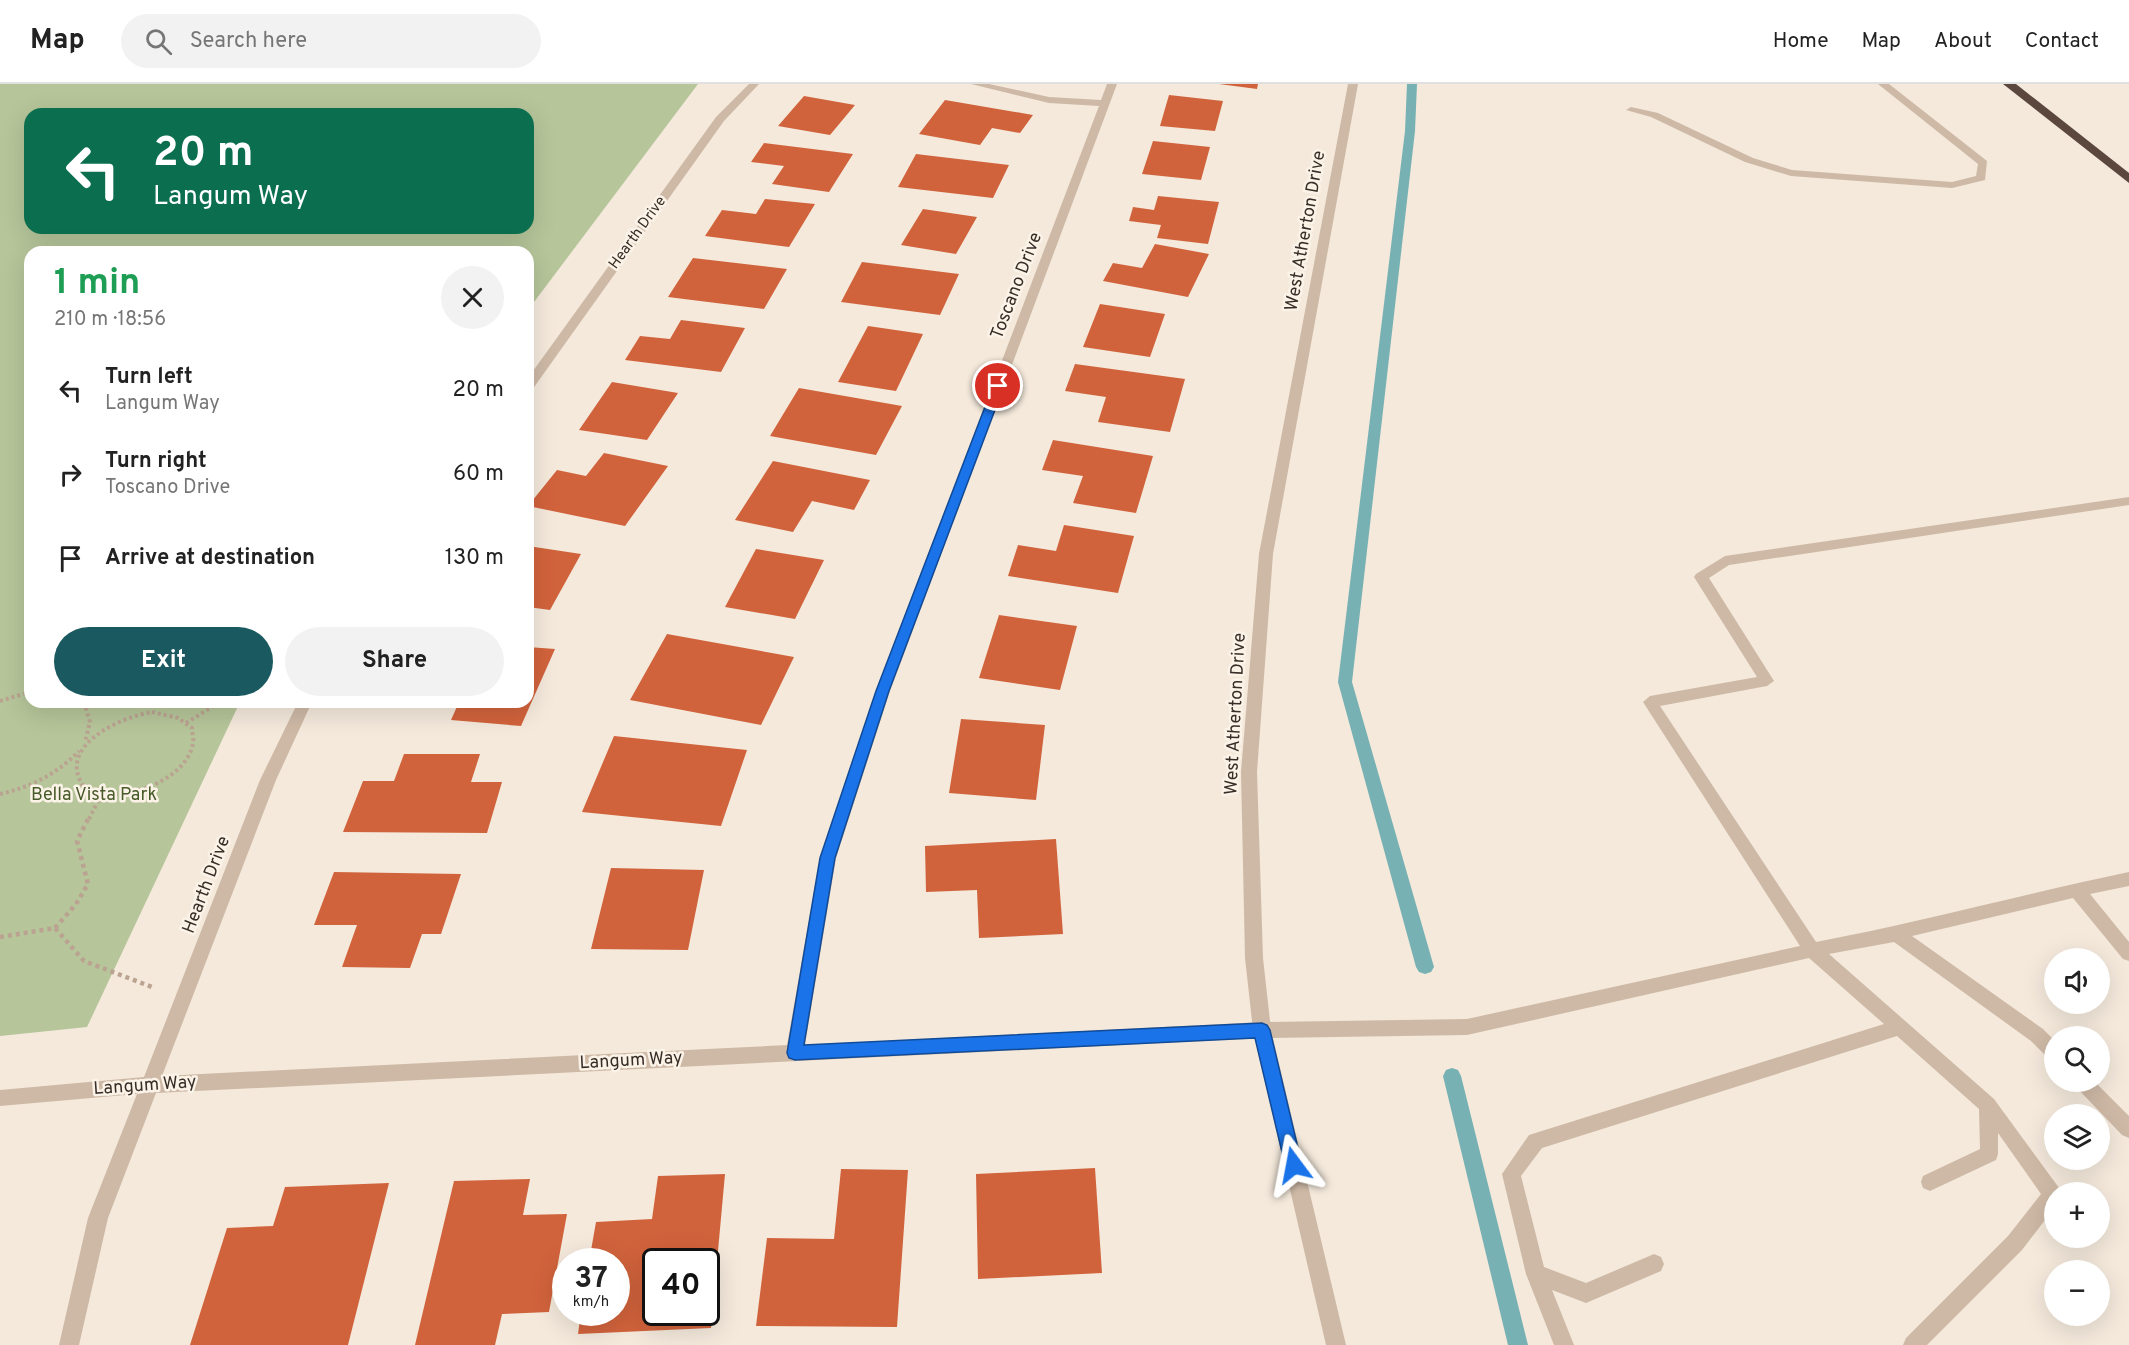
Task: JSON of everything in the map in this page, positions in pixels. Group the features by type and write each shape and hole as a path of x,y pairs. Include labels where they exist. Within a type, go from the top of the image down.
{"highway":[{"path":"2009,84 2129,179"}],"street":[{"name":"Hearth Drive","path":"534,379 720,119 754,84"},
{"path":"976,84 1049,99 1106,103"},
{"name":"Toscano Drive","path":"795,1053 831,847 883,691 1112,84"},
{"name":"West Atherton Drive","path":"1336,1345 1262,1030 1254,958 1249,772 1266,554 1353,84"},
{"path":"1631,110 1654,115 1749,160 1791,173 1952,185 1981,178 1983,163 1883,84"},
{"path":"1913,1345 2015,1243 2053,1194 1988,1105 1812,950 1650,702 1767,681 1701,577 1725,561 2129,501"},
{"name":"Hearth Drive","path":"69,1345 98,1218 268,780 302,708"},
{"name":"Langum Way","path":"0,1098 150,1085 1262,1030 1467,1027 1812,950 1896,934 1944,920 2129,879"},
{"path":"2076,890 2129,954"},
{"path":"1896,934 2044,1042"},
{"path":"1564,1345 1536,1274 1511,1174 1536,1141 1900,1026"},
{"path":"2093,1092 2129,1129"},
{"path":"1930,1182 1989,1154 1988,1105"},
{"path":"1536,1274 1586,1293 1654,1264"}],"path":[{"path":"0,701 24,694"},
{"path":"0,794 25,788 49,777 69,762 84,746 115,722 134,715 168,713 186,723 191,727 193,740 190,753 168,778 134,794 116,797 100,795 87,790 79,782 78,758 84,746 91,729 91,713 88,708"},
{"path":"186,723 210,708"},
{"path":"0,937 55,928 76,904 88,884 77,841 100,795"},
{"path":"55,928 68,939 79,958 123,978 184,998"}],"green space":[{"name":"Bella Vista Park","path":"0,84 698,84 534,302 534,246 24,246 24,708 237,708 87,1027 0,1036"}],"building":[{"path":"1219,84 1258,84 1257,89"},
{"path":"1169,95 1223,101 1215,131 1160,126"},
{"path":"804,96 855,105 830,135 778,126"},
{"path":"945,100 1033,115 1020,133 992,128 980,145 919,134"},
{"path":"1153,141 1210,147 1201,180 1142,174"},
{"path":"764,143 853,154 829,192 772,184 784,166 751,162"},
{"path":"916,154 1009,165 993,198 898,187"},
{"path":"1158,196 1219,202 1208,244 1157,238 1161,225 1129,221 1133,207 1154,210"},
{"path":"765,199 815,204 789,247 705,236 722,210 756,214"},
{"path":"923,209 977,217 956,254 901,245"},
{"path":"1155,244 1209,254 1188,297 1103,281 1113,263 1142,268"},
{"path":"693,258 787,269 764,309 668,297"},
{"path":"862,262 959,274 940,315 841,302"},
{"path":"1100,304 1165,314 1150,357 1083,347"},
{"path":"681,320 745,328 721,372 625,360 640,336 670,339"},
{"path":"868,326 923,334 896,391 838,382"},
{"path":"1075,364 1185,379 1170,432 1098,422 1106,397 1065,391"},
{"path":"612,382 678,393 647,440 579,430"},
{"path":"799,388 902,406 876,455 770,436"},
{"path":"1053,440 1153,456 1136,513 1073,503 1083,476 1042,470"},
{"path":"604,453 668,466 625,526 534,507 534,499 557,470 586,476"},
{"path":"773,461 870,480 854,510 812,501 793,532 735,520"},
{"path":"1064,525 1134,536 1118,593 1008,576 1018,545 1056,551"},
{"path":"534,547 581,554 550,610 534,608"},
{"path":"756,549 824,560 795,619 725,607"},
{"path":"999,615 1077,626 1060,690 979,678"},
{"path":"667,634 794,657 761,725 630,700"},
{"path":"534,647 555,649 534,697"},
{"path":"456,708 529,708 521,726 451,720"},
{"path":"961,719 1045,725 1036,800 949,793"},
{"path":"614,736 747,750 721,826 582,812"},
{"path":"404,754 480,754 471,782 502,782 487,833 343,832 363,781 394,781"},
{"path":"1056,839 1063,934 979,938 977,890 926,892 925,846"},
{"path":"611,868 704,870 688,950 591,949"},
{"path":"334,872 461,874 441,934 422,934 410,968 342,967 357,925 314,925"},
{"path":"1095,1168 1102,1273 978,1279 976,1174"},
{"path":"841,1169 908,1170 897,1327 756,1326 767,1238 834,1239"},
{"path":"725,1174 718,1248 642,1248 642,1326 711,1326 711,1328 578,1334 579,1326 630,1326 630,1248 591,1248 596,1222 652,1219 658,1176"},
{"path":"530,1179 523,1215 567,1214 561,1248 552,1248 552,1296 549,1312 502,1314 495,1345 415,1345 454,1181"},
{"path":"389,1183 348,1345 190,1345 227,1228 273,1226 285,1187"}],"waterway":[{"path":"1412,84 1410,131 1345,682 1425,967"},
{"path":"1452,1076 1518,1345"}],"route":[{"path":"998,386 883,691 828,858 795,1053 1262,1030 1294,1165"}]}
